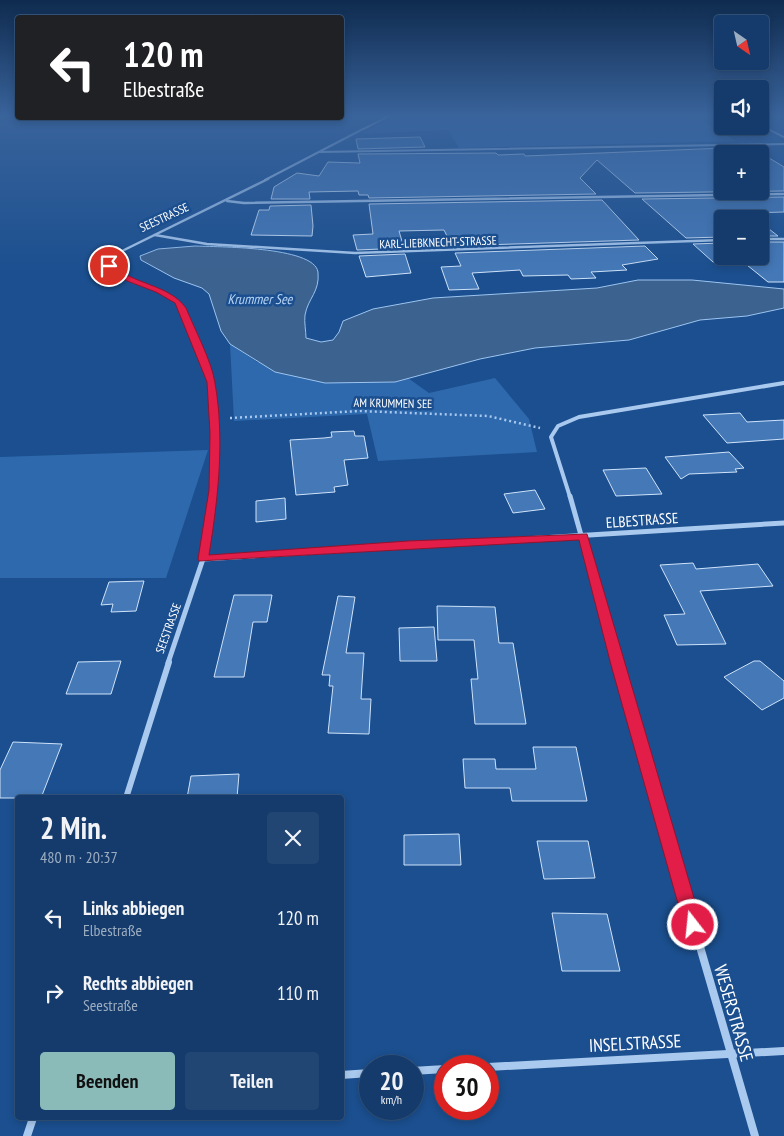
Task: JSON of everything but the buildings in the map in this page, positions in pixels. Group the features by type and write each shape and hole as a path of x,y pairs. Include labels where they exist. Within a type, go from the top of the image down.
{"street":[{"name":"SEESTRASSE","path":"127,795 203,559 214,490 215,433 211,382 183,308 178,302 158,291 120,276 109,266 110,259 116,254 226,201 289,168"},
{"path":"226,201 244,203 784,194"},
{"name":"KARL-LIEBKNECHT-STRASSE","path":"155,235 207,244 354,253 714,240"},
{"path":"769,239 784,238"},
{"path":"552,434 568,420 579,417 784,383"},
{"name":"WESERSTRASSE","path":"552,434 584,537 618,665 755,1136"},
{"name":"ELBESTRASSE","path":"203,559 408,545 584,537 784,523"},
{"name":"INSELSTRASSE","path":"499,1066 784,1051"},
{"path":"344,1075 359,1074"},
{"path":"27,1136 32,1120"}],"path":[{"name":"AM KRUMMEN SEE","path":"230,418 360,411 488,416 552,434"}],"shaded area":[{"path":"230,344 257,362 395,382 408,378 429,393 495,378 529,419 537,452 378,461 367,414 234,421"},
{"path":"208,450 166,578 0,578 0,457"}],"water":[{"name":"Krummer See","path":"195,246 242,248 283,253 300,257 312,263 318,272 318,279 316,290 305,315 306,338 321,342 333,340 339,332 343,321 373,309 433,298 597,288 638,280 692,280 784,289 784,308 747,316 700,320 629,340 535,348 480,359 395,382 325,383 275,372 230,344 221,331 209,294 202,288 174,278 141,260 140,256 158,249"}],"route":[{"path":"109,266 112,271 120,276 158,291 178,302 183,308 211,382 215,433 214,490 203,559 408,545 584,537 618,665 693,925"}]}
